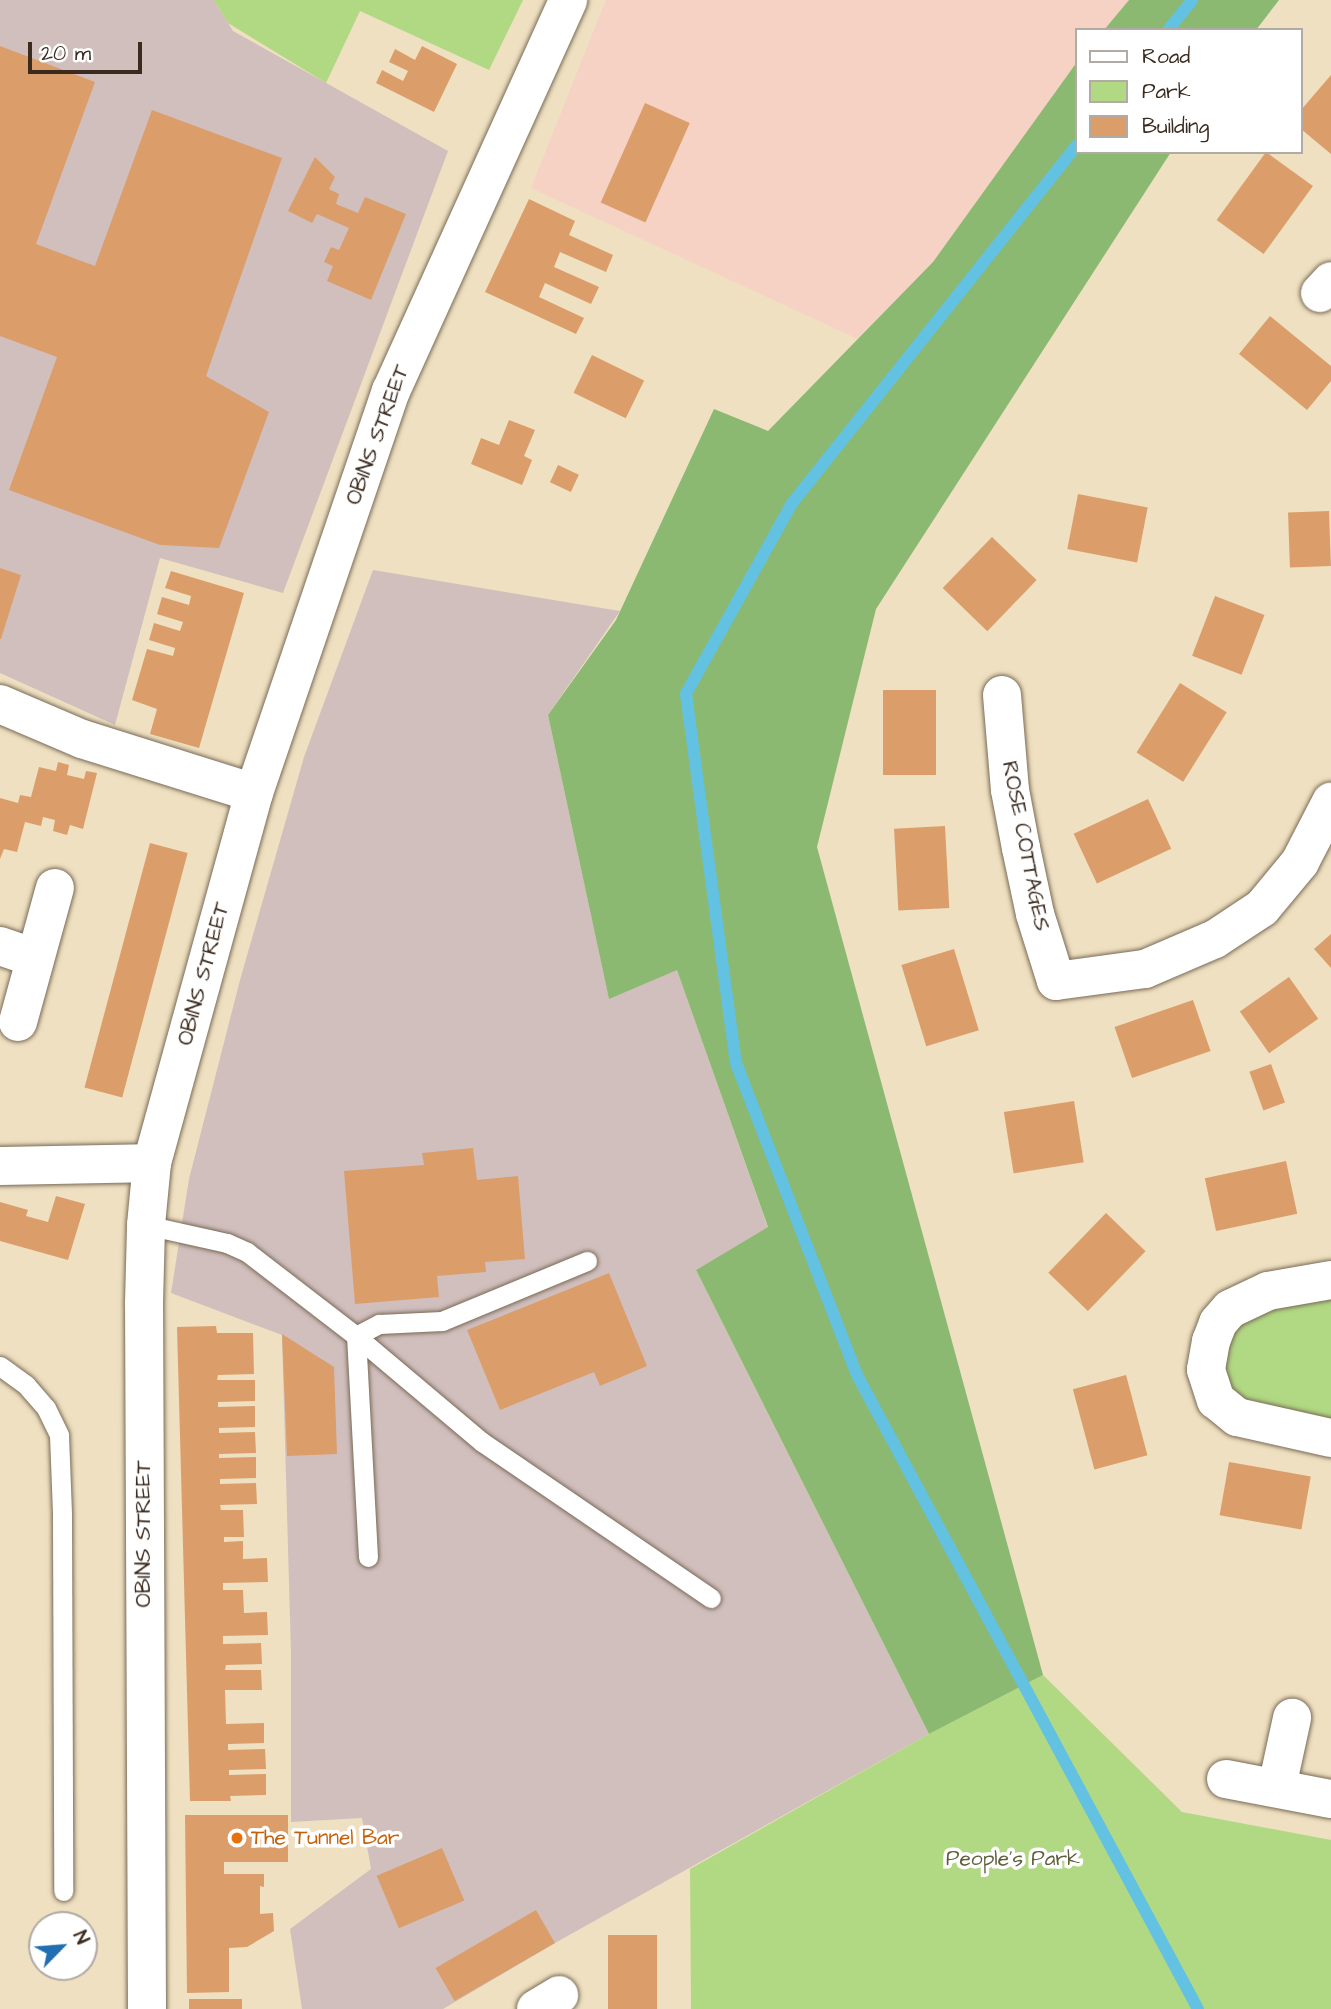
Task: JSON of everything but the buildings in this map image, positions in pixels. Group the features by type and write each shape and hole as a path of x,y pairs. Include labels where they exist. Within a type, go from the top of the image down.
{"street":[{"name":"OBINS STREET","path":"148,2009 144,1317 146,1226 152,1163 254,793 391,391 568,0"},
{"name":"ROSE COTTAGES","path":"1002,695 1015,813 1035,914 1056,981 1145,969 1215,939 1262,908 1300,862 1331,802"},
{"path":"0,704 82,739 254,793"},
{"path":"18,1022 55,888"},
{"path":"0,946 35,958"},
{"path":"0,1166 152,1163"},
{"path":"1331,1280 1268,1291 1230,1309 1217,1323 1210,1341 1206,1370 1216,1400 1237,1417 1331,1438"},
{"path":"1277,1787 1292,1718"},
{"path":"1226,1779 1331,1799"}],"lane":[{"path":"146,1226 227,1243 247,1252 356,1336 482,1442 711,1598"},
{"path":"356,1336 379,1324 442,1321 587,1261"},
{"path":"356,1336 368,1557"},
{"path":"0,1366 26,1385 40,1400 59,1435 62,1528 63,1891"}],"shaded area":[{"path":"0,0 214,0 233,31 448,151 283,593 160,558 115,725 0,673"},
{"path":"606,0 1129,0 1106,28 1076,28 1076,63 933,262 858,339 531,188"},
{"path":"373,570 620,611 548,715 609,998 677,969 768,1228 696,1270 929,1734 555,1943 443,2009 302,2009 290,1929 371,1869 362,1818 291,1822 291,1654 282,1335 171,1293 189,1179 240,980 304,757"}],"green space":[{"path":"214,0 523,0 489,70 360,11 326,83 228,23"},
{"path":"1129,0 1279,0 1258,28 1106,28"},
{"path":"1076,63 1076,154 1170,154 876,609 817,847 1043,1675 929,1734 696,1270 768,1227 677,970 609,999 548,715 616,620 714,409 768,431 933,262"},
{"path":"1331,1299 1331,1419 1238,1397 1218,1368 1238,1325 1289,1303"},
{"name":"People's Park","path":"1043,1675 1182,1812 1331,1840 1331,2009 691,2009 690,1869 929,1734"}],"waterway":[{"path":"1170,28 1192,0"},
{"path":"1076,146 791,505 686,694 736,1063 857,1375 1198,2009"}],"place":[{"name":"The Tunnel Bar","path":"237,1838"}]}
